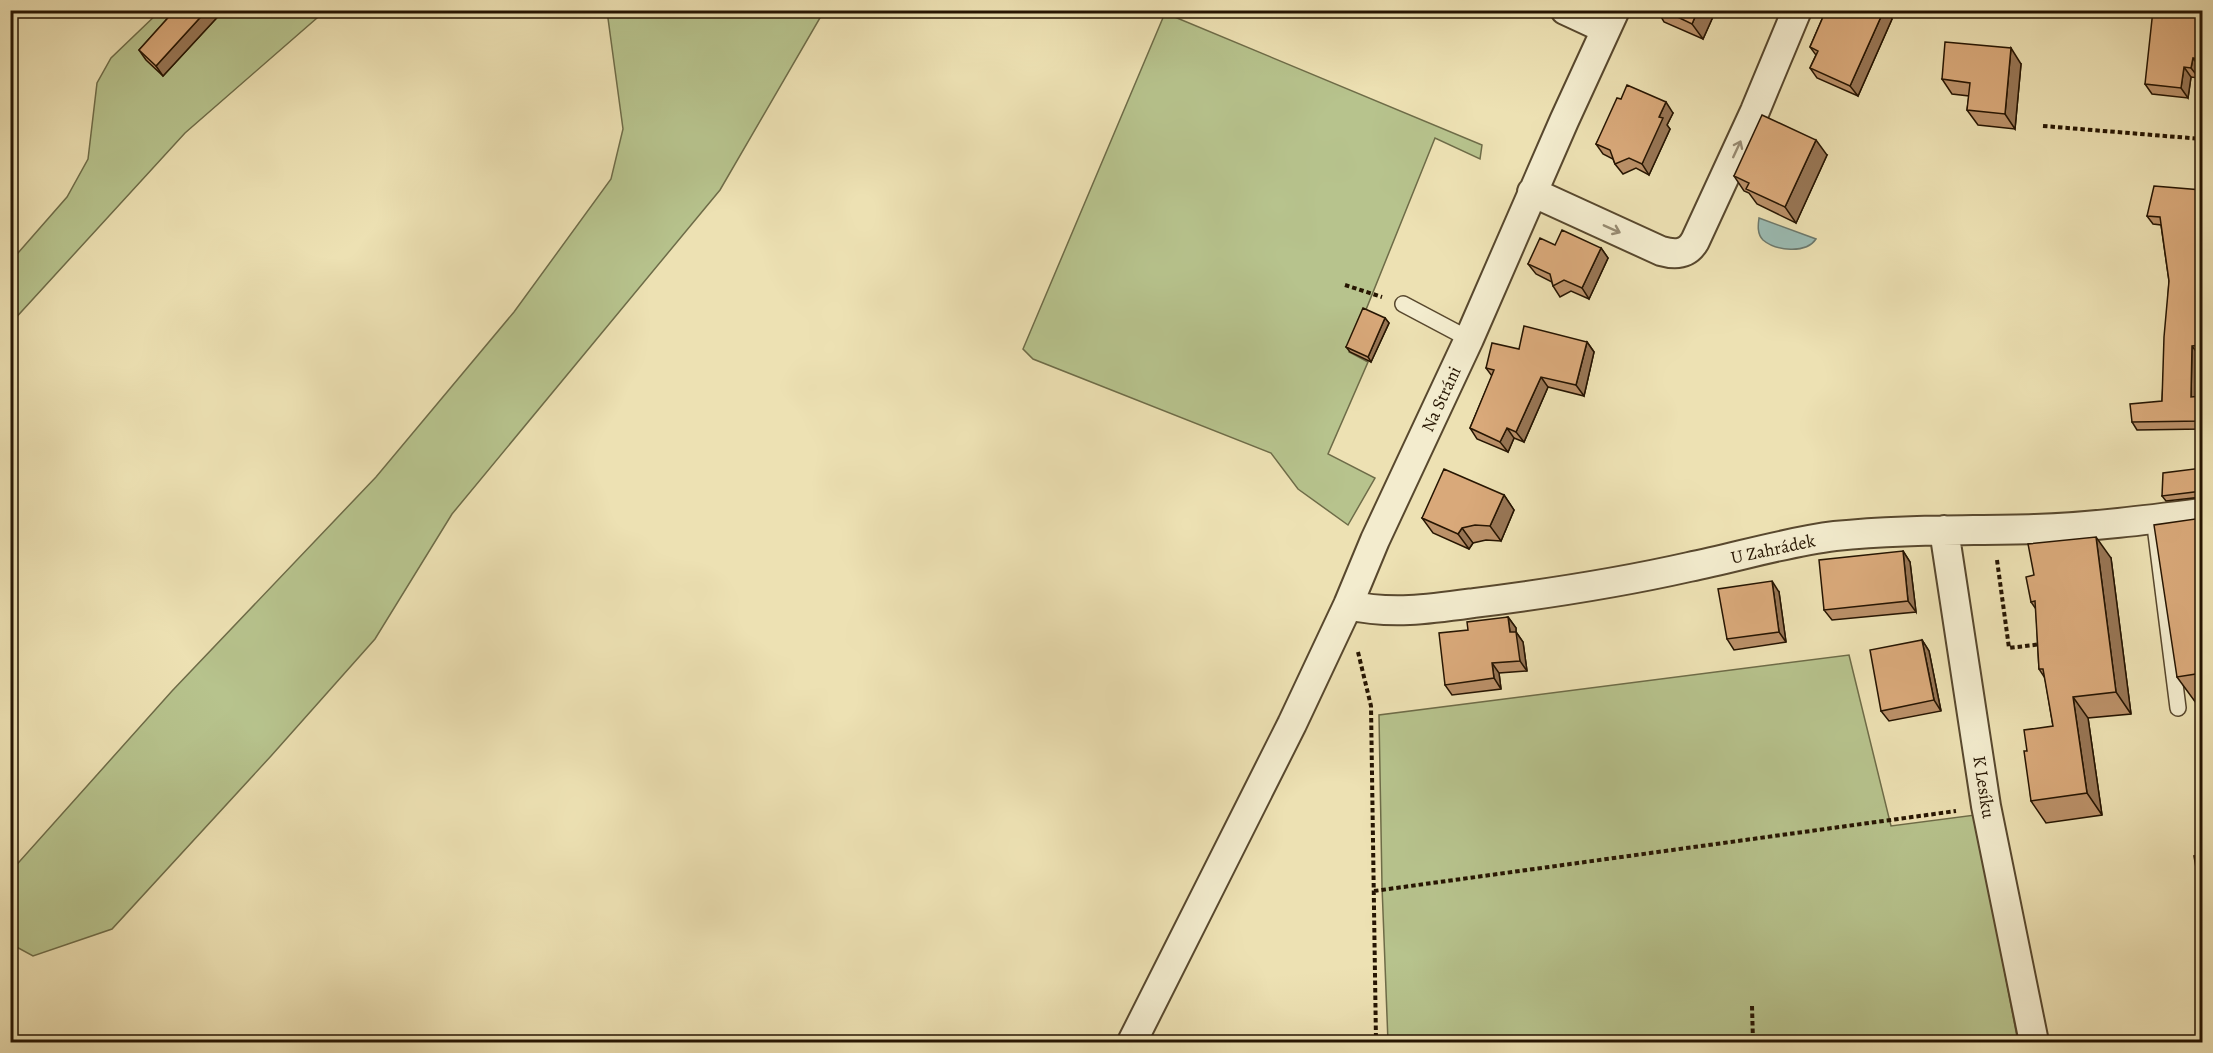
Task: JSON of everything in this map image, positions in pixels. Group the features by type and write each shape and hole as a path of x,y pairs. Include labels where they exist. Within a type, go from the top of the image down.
{"street":[{"path":"1565,10 1611,20"},
{"path":"1532,192 1661,251 1675,254 1689,250 1755,111 1797,10"},
{"name":"Na Stráni","path":"1131,1042 1270,771 1469,339 1532,192 1611,20"},
{"name":"U Zahrádek","path":"1344,612 1371,610 1396,612 1533,597 1689,567 1801,541 1882,532 2099,525 2202,513"},
{"name":"K Lesíku","path":"1944,530 1986,806 2034,1042"}],"lane":[{"path":"1403,304 1469,339"},
{"path":"2154,519 2178,708"}],"path":[{"path":"2043,126 2202,139"},
{"path":"1345,285 1403,304"},
{"path":"1993,530 2009,648 2051,643"},
{"path":"1344,612 1357,648 1371,706 1376,1042"},
{"path":"1374,891 1986,806"},
{"path":"1752,1006 1753,1042"}],"green space":[{"path":"160,11 325,11 185,133 11,323 11,261 67,197 88,159 97,83 111,58"},
{"path":"607,11 824,11 720,190 452,514 375,639 112,929 33,956 11,944 11,871 172,691 376,477 514,312 611,179 623,129"},
{"path":"1165,13 1482,145 1480,159 1435,138 1349,352 1368,362 1328,454 1375,478 1348,525 1298,489 1271,453 1033,359 1023,349"},
{"path":"1849,655 1891,826 1975,815 2018,1042 1388,1042 1379,715"}],"water":[{"path":"1759,218 1816,239 1811,244 1798,249 1775,247 1761,238 1758,229"}],"building":[{"path":"175,10 207,10 156,66 139,50"},
{"path":"1663,10 1698,10 1692,24"},
{"path":"1826,10 1884,10 1850,86 1810,68 1818,51 1810,47"},
{"path":"2153,10 2202,10 2198,59 2193,58 2191,68 2184,67 2181,88 2145,84"},
{"path":"1945,42 2011,48 2005,114 1967,110 1970,83 1942,79"},
{"path":"1627,85 1666,102 1659,117 1663,118 1642,164 1629,158 1615,164 1610,150 1596,144 1617,98 1621,99"},
{"path":"1762,115 1816,140 1785,207 1746,189 1749,183 1734,176"},
{"path":"2154,186 2202,190 2202,345 2192,346 2191,397 2202,396 2202,421 2132,422 2130,404 2162,401 2169,281 2160,217 2147,216"},
{"path":"1562,230 1601,248 1582,288 1564,280 1553,286 1550,274 1528,264 1540,238 1555,245"},
{"path":"1363,308 1385,318 1368,357 1346,347"},
{"path":"1524,326 1587,342 1576,385 1541,377 1516,432 1507,428 1500,442 1470,428 1494,370 1486,368 1492,343 1519,349"},
{"path":"2202,468 2202,491 2162,496 2163,473"},
{"path":"1444,469 1504,495 1490,526 1475,525 1462,528 1458,534 1422,518"},
{"path":"2202,518 2202,673 2177,677 2154,525"},
{"path":"2096,537 2116,692 2073,697 2087,793 2031,801 2024,751 2027,751 2024,730 2053,726 2043,669 2039,669 2035,601 2031,602 2026,577 2034,575 2028,544"},
{"path":"1903,551 1908,601 1824,610 1819,560"},
{"path":"1772,581 1779,632 1727,639 1718,589"},
{"path":"1508,617 1510,632 1516,632 1520,661 1492,663 1494,678 1445,685 1439,633 1468,630 1467,622"},
{"path":"1922,640 1934,700 1881,711 1870,650"},
{"path":"2202,855 2202,897 2201,897 2194,856"}]}
